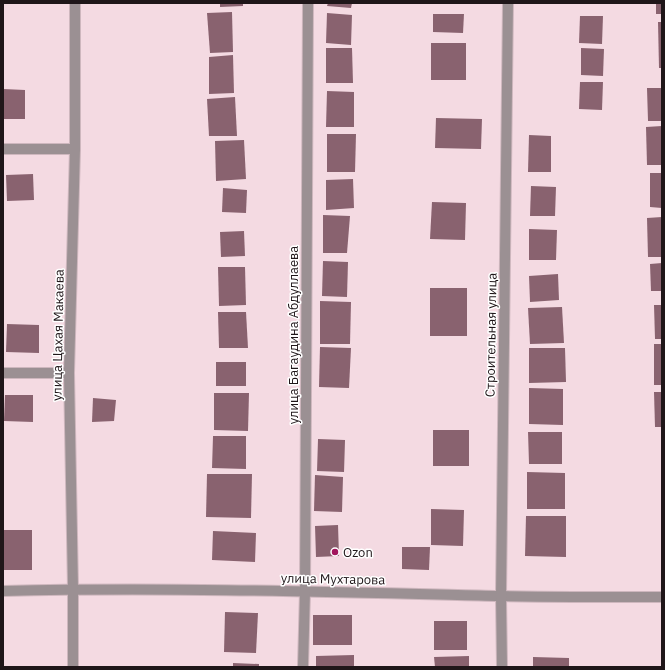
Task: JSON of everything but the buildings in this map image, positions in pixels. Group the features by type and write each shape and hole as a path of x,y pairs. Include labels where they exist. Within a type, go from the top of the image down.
{"street":[{"name":"улица Цахая Макаева","path":"73,667 69,374 75,149 75,3"},
{"name":"улица Багаудина Абдуллаева","path":"303,667 305,591 308,3"},
{"name":"Строительная улица","path":"502,667 501,596 508,3"},
{"path":"3,149 75,149"},
{"path":"3,373 69,374"},
{"name":"улица Мухтарова","path":"3,591 73,589 305,591 501,596 662,597"}],"place":[{"name":"Ozon","path":"335,552"}]}
